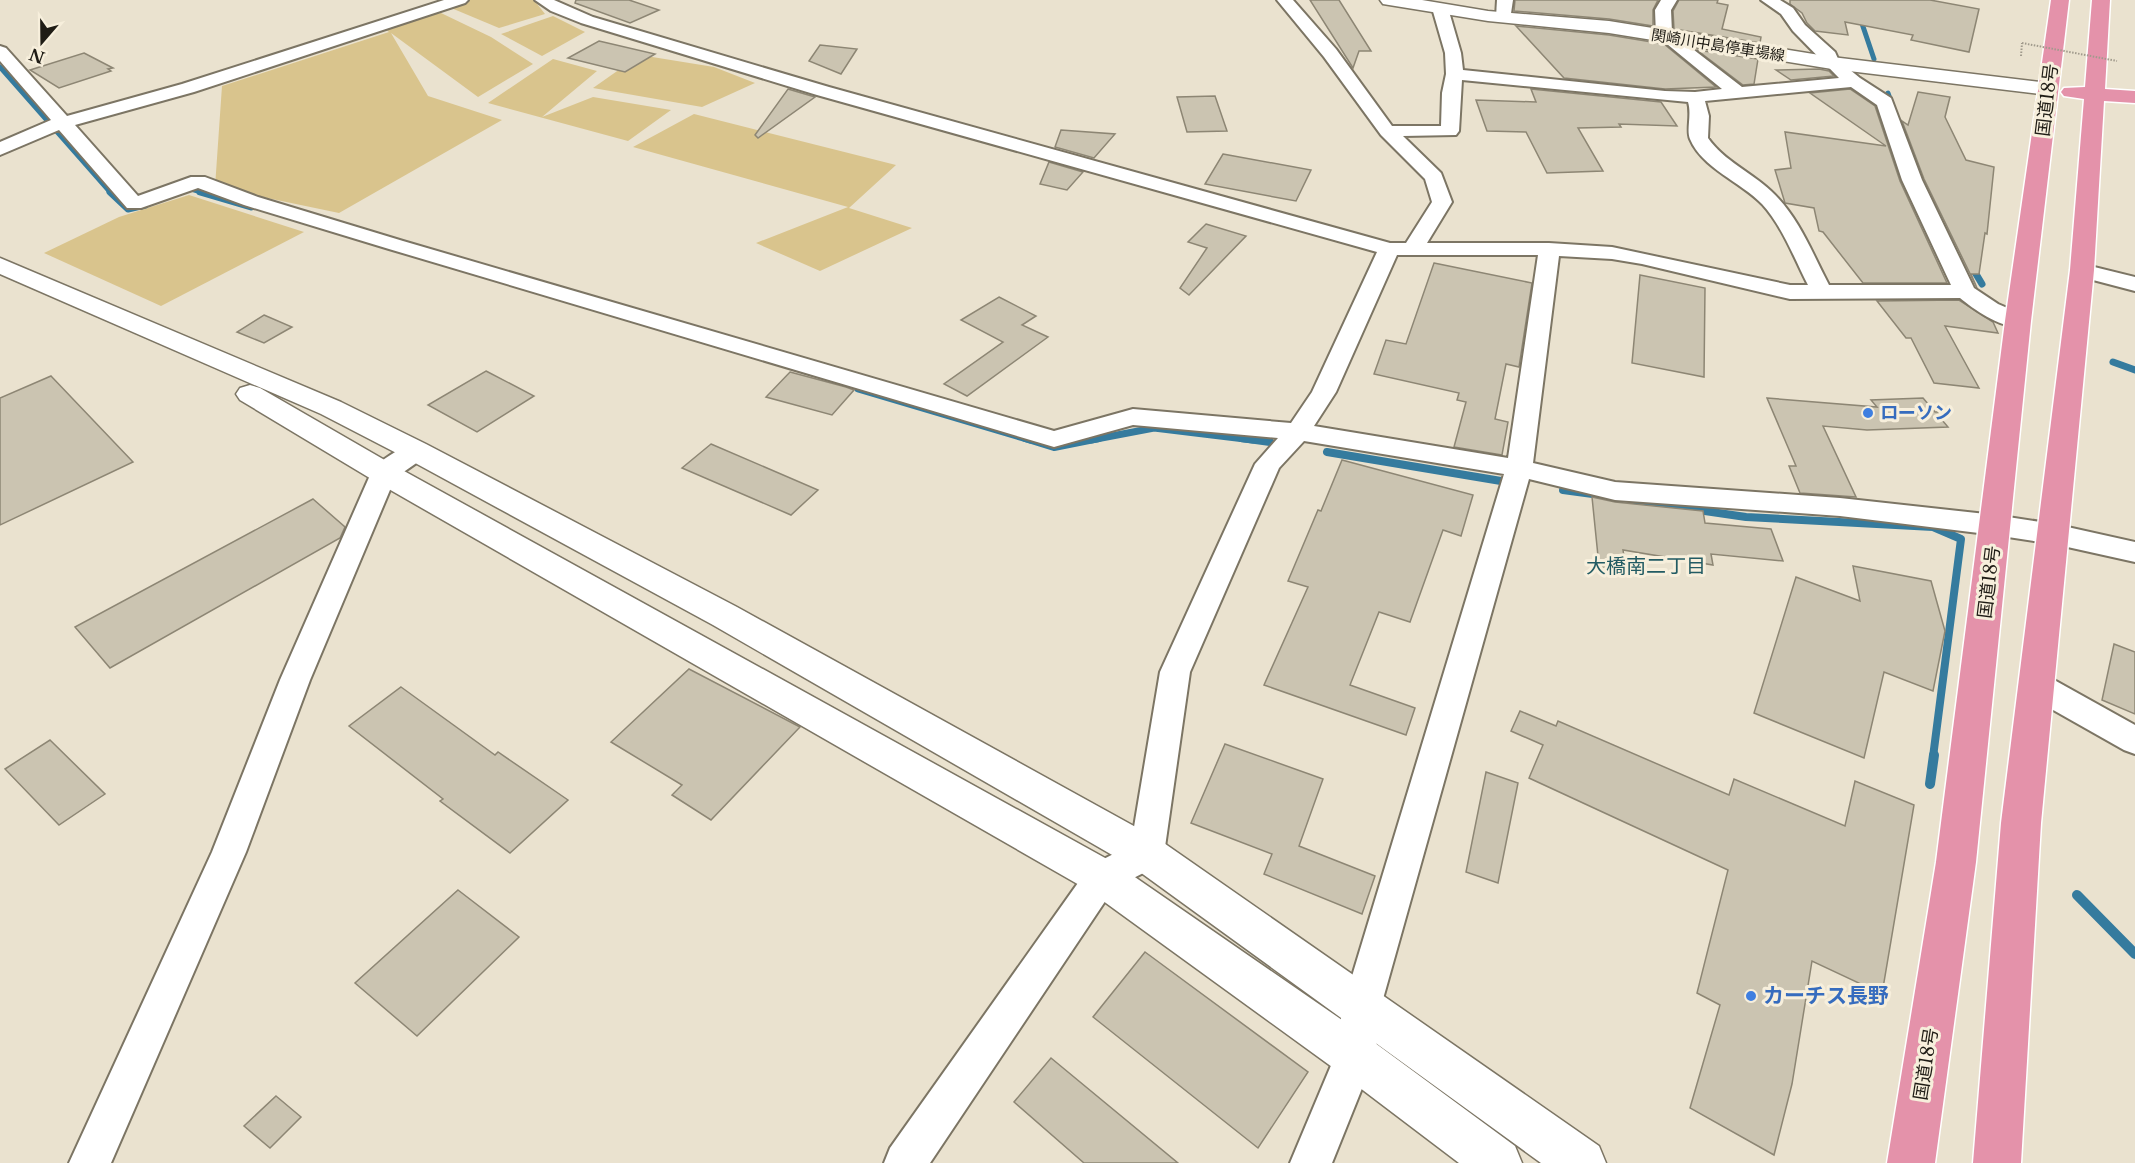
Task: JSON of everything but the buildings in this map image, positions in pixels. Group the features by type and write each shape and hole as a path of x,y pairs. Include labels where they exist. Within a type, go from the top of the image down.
{"highway":[{"name":"国道18号","path":"1911,1163 1956,862 2018,321 2060,0"},
{"path":"1997,1163 2021,824 2055,534 2082,270 2101,0"},
{"path":"2048,89 2135,97"}],"street":[{"path":"0,149 55,125 188,88 460,0"},
{"path":"543,0 556,8 587,20 824,91 1389,249 1549,249 1632,256 1790,292 1965,291"},
{"path":"1285,0 1330,53 1387,131 1434,177 1442,201 1413,248"},
{"name":"関崎川中島停車場線","path":"1389,0 1440,8 1504,9 1832,63 2048,89"},
{"path":"1668,0 1663,10 1664,35 1738,93"},
{"path":"1769,0 1787,11 1798,27 1829,56 1832,63 1885,102 1912,180 1965,291 1977,302 1999,315 2018,321"},
{"path":"1387,131 1450,131 1451,93 1455,74 1453,52 1440,8"},
{"path":"0,51 55,125 134,204 198,181 251,201 396,245 1054,439 1133,417 1299,432 1519,468 1615,491 1840,507 1995,525 2055,534 2135,552"},
{"path":"1455,74 1558,86 1695,97 1854,81"},
{"path":"1695,97 1699,110 1700,122 1697,132 1699,140 1711,153 1769,200 1784,218 1821,292"},
{"path":"1147,854 1175,672 1268,464 1299,432 1324,392 1389,249"},
{"path":"1311,1163 1355,1056 1362,1006 1519,468 1549,249"},
{"path":"0,265 331,408 416,451 725,616 1147,854 1582,1163"},
{"path":"2082,270 2135,284"},
{"path":"0,285 262,399 384,473 1102,877 1355,1056 1498,1163"},
{"path":"90,1163 229,852 295,680 384,473 416,451"},
{"path":"2036,685 2135,741"},
{"path":"905,1163 1102,877 1147,854"}],"path":[{"path":"2021,56 2022,43 2117,61"}],"shaded area":[{"path":"466,0 534,0 545,14 499,28 444,5"},
{"path":"441,13 491,37 533,64 478,97 391,33 428,96 502,120 339,213 215,187 222,86 389,32 380,25"},
{"path":"553,16 585,32 542,56 501,34"},
{"path":"640,55 714,67 755,83 702,107 593,88"},
{"path":"553,59 597,71 542,117 593,97 671,110 628,141 488,103"},
{"path":"694,114 896,165 849,208 912,228 820,271 756,243 848,207 633,147"},
{"path":"189,195 304,232 161,306 44,253 119,217"}],"waterway":[{"path":"1854,0 1874,59"},
{"path":"0,67 111,193"},
{"path":"1888,93 1893,107"},
{"path":"1900,125 1921,170"},
{"path":"183,192 191,189 205,193"},
{"path":"200,192 251,207"},
{"path":"111,193 128,209 145,205"},
{"path":"1970,264 1982,284"},
{"path":"2113,362 2135,370"},
{"path":"858,389 1030,440"},
{"path":"1091,440 1154,428 1253,440"},
{"path":"1025,438 1054,447 1099,438"},
{"path":"1241,438 1270,442"},
{"path":"1327,452 1513,483"},
{"path":"1563,490 1600,495"},
{"path":"1636,501 1746,517 1933,527 1961,539 1933,757"},
{"path":"1930,784 1934,755"},
{"path":"2077,895 2135,954"}],"place":[{"name":"ローソン","path":"1868,413"},
{"name":"カーチス長野","path":"1751,996"}],"district":[{"name":"大橋南二丁目","path":"1646,566"}]}
